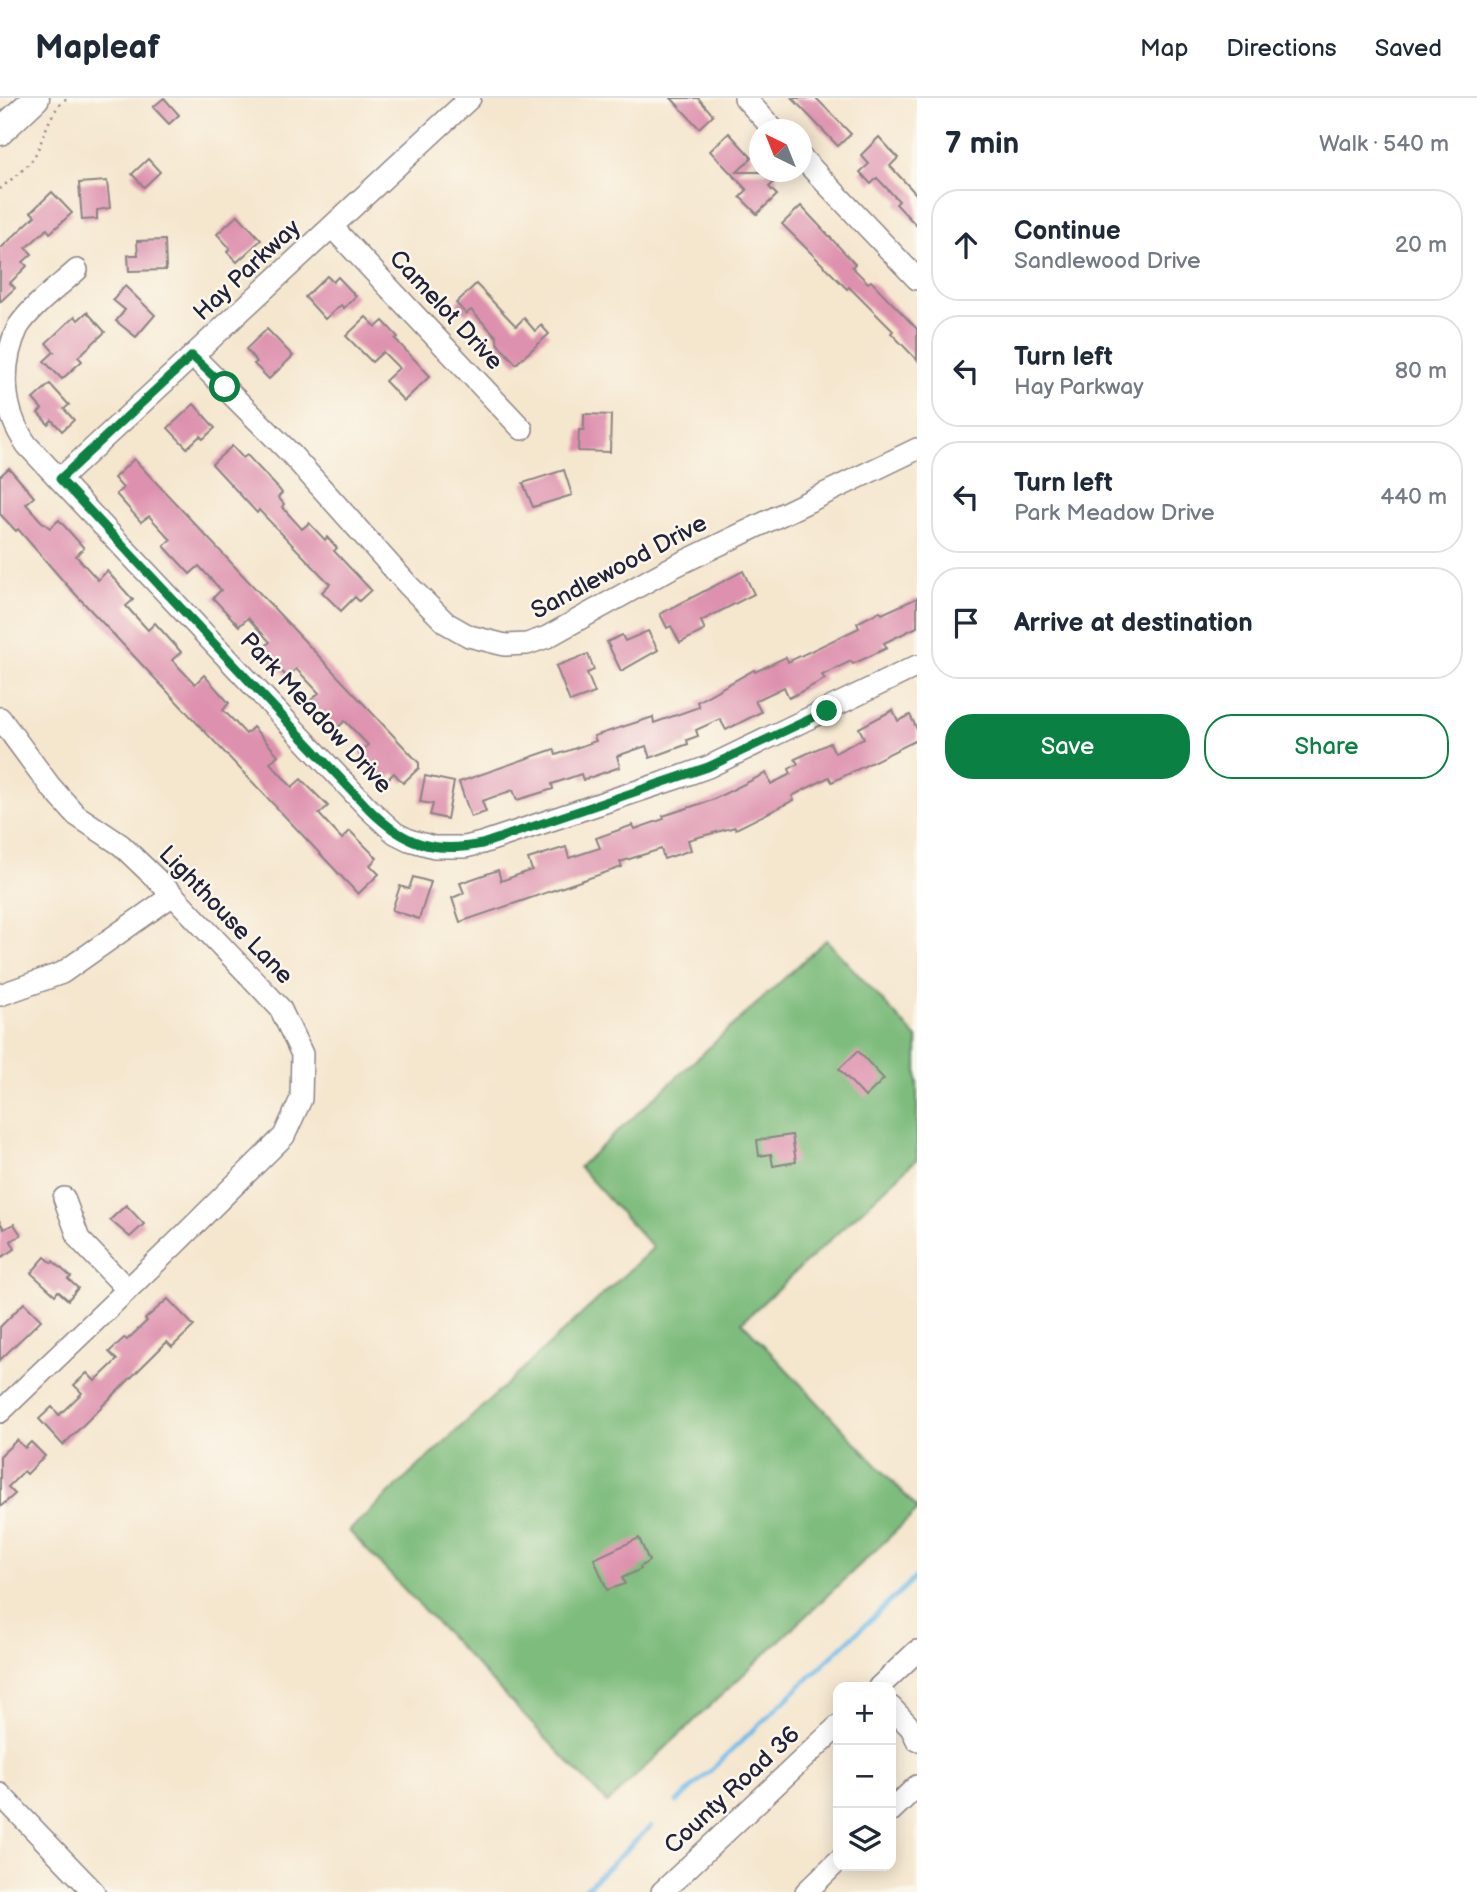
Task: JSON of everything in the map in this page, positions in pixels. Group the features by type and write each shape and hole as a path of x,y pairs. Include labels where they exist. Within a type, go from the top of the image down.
{"main road":[{"path":"0,132 36,98"}],"street":[{"name":"Hay Parkway","path":"60,479 470,98"},
{"path":"744,98 764,119"},
{"path":"812,169 917,279"},
{"name":"Camelot Drive","path":"332,227 522,429"},
{"name":"Park Meadow Drive","path":"77,270 17,329 7,352 2,378 9,415 17,431 369,809 395,833 422,845 447,848 482,844 708,767 917,666"},
{"name":"Sandlewood Drive","path":"192,356 292,455 435,614 469,636 505,645 527,644 547,637 671,568 917,449"},
{"name":"Lighthouse Lane","path":"0,718 50,786 76,815 121,845 173,895 280,1008 302,1054 301,1099 284,1136 173,1247 0,1412"},
{"path":"0,995 62,973 173,895"},
{"path":"64,1198 79,1239 127,1289"},
{"path":"884,1682 917,1651"},
{"path":"896,1712 911,1728 917,1740"},
{"name":"County Road 36","path":"662,1892 833,1731"},
{"path":"894,1808 917,1786"},
{"path":"0,1794 94,1892"},
{"path":"806,1892 833,1866"}],"path":[{"path":"0,189 35,157 48,121 67,98"}],"green space":[{"path":"826,940 917,1038 917,1159 742,1322 917,1511 607,1803 349,1531 653,1248 579,1167"}],"building":[{"path":"164,98 179,115 169,124 153,107"},
{"path":"671,98 698,98 713,115 699,128"},
{"path":"792,98 816,98 851,134 838,146"},
{"path":"729,133 749,155 749,161 737,172 749,172 749,182 774,182 769,187 777,195 757,214 740,197 747,190 710,151"},
{"path":"879,137 898,158 890,166 917,195 917,226 896,204 899,201 877,178 871,184 860,172 869,164 861,155"},
{"path":"148,159 160,172 144,187 132,174"},
{"path":"107,181 110,208 97,210 97,219 82,220 79,183"},
{"path":"52,192 72,213 50,233 47,229 26,248 32,254 23,262 27,266 10,283 15,288 0,302 0,249 35,216 31,212"},
{"path":"801,206 855,264 852,267 868,283 871,281 917,329 917,360 891,333 893,331 782,224"},
{"path":"238,215 261,240 237,262 227,252 230,248 217,234"},
{"path":"165,240 166,270 129,271 128,255 138,255 137,241"},
{"path":"327,276 333,282 338,277 356,296 344,308 341,305 325,319 305,297"},
{"path":"476,284 516,326 524,318 535,331 541,325 549,334 516,364 497,343 497,337 471,310 466,314 456,303"},
{"path":"125,286 155,315 136,337 116,321 125,310 113,300"},
{"path":"87,312 105,332 78,357 82,361 62,379 44,361 54,352 46,343 75,316 78,320"},
{"path":"366,317 376,327 383,321 398,337 395,339 430,376 404,401 385,381 399,368 383,352 372,362 346,336"},
{"path":"267,329 293,356 269,379 254,364 257,362 246,349"},
{"path":"50,384 69,405 64,409 74,420 62,431 52,420 48,424 38,413 42,409 33,399"},
{"path":"194,404 215,428 203,439 200,436 187,448 168,428"},
{"path":"584,414 611,415 610,452 578,451 579,430 584,430"},
{"path":"232,446 243,458 247,455 278,488 282,493 278,497 284,504 282,507 302,529 309,523 337,548 334,551 371,590 359,601 355,597 341,611 322,592 330,584 259,510 257,513 212,464"},
{"path":"134,459 419,763 419,768 403,783 394,773 385,782 359,753 368,745 345,721 336,729 310,701 319,693 296,669 287,677 261,650 270,642 248,618 239,626 213,598 221,590 199,566 190,574 164,546 171,540 149,516 141,522 116,494 123,488 114,478"},
{"path":"9,468 34,497 26,504 41,521 50,528 59,520 84,548 76,556 98,580 107,571 133,600 126,606 148,630 155,623 181,652 172,660 195,684 204,675 229,703 223,710 246,734 253,727 278,755 270,763 292,787 301,779 328,806 319,814 342,839 350,831 377,858 370,865 379,874 358,894 65,583 18,529 16,531 0,514 0,476"},
{"path":"564,470 572,495 533,507 523,483"},
{"path":"743,571 754,594 701,621 705,630 680,643 671,626 667,628 660,614"},
{"path":"917,598 917,627 884,643 887,648 822,675 825,679 789,698 784,687 755,701 761,712 726,730 720,719 696,730 698,736 687,740 688,744 650,758 646,746 617,756 620,767 583,780 581,774 552,784 553,789 517,800 513,790 482,801 486,812 471,817 459,782 554,749 556,755 596,741 594,736 653,717 654,723 699,707 697,702 754,670 755,672 786,657 788,662 859,628 857,623 880,611 882,614"},
{"path":"648,631 658,650 621,671 607,642 622,635 625,641"},
{"path":"588,654 594,670 587,673 595,693 570,702 556,666"},
{"path":"893,710 898,721 910,715 917,729 917,740 832,782 829,777 792,796 794,800 736,829 735,827 688,840 691,850 664,859 661,849 620,862 622,867 460,922 452,898 464,893 460,883 498,870 501,881 532,870 528,859 566,847 569,858 600,848 596,838 633,825 635,829 664,819 663,816 712,800 766,773 771,784 791,774 789,769 798,764 795,759 830,743 835,753 864,738 859,728"},
{"path":"425,776 454,782 447,819 430,815 433,804 420,802"},
{"path":"413,877 431,882 419,919 392,910 400,886 409,889"},
{"path":"858,1051 884,1079 865,1097 839,1069"},
{"path":"792,1135 796,1162 773,1166 771,1154 759,1156 757,1140"},
{"path":"126,1205 144,1224 130,1237 110,1220"},
{"path":"0,1222 4,1229 14,1224 21,1235 11,1241 15,1249 0,1258"},
{"path":"45,1257 71,1277 68,1279 78,1288 68,1300 58,1291 55,1295 31,1273"},
{"path":"168,1299 194,1326 172,1347 167,1342 63,1445 39,1419 52,1407 59,1415 82,1393 74,1385 87,1373 95,1381 117,1360 109,1352 124,1338 127,1340 147,1321 145,1319"},
{"path":"24,1303 41,1320 0,1360 0,1327"},
{"path":"17,1440 25,1448 31,1442 45,1456 27,1474 24,1471 8,1487 15,1494 0,1507 0,1456"},
{"path":"639,1538 649,1561 640,1567 641,1569 622,1578 625,1584 607,1590 594,1559"}],"waterway":[{"path":"677,1802 917,1576"},
{"path":"582,1892 651,1826"}],"route":[{"path":"225,387 192,356 60,479 369,809 395,833 422,845 434,847 482,844 708,767 827,711"}]}
